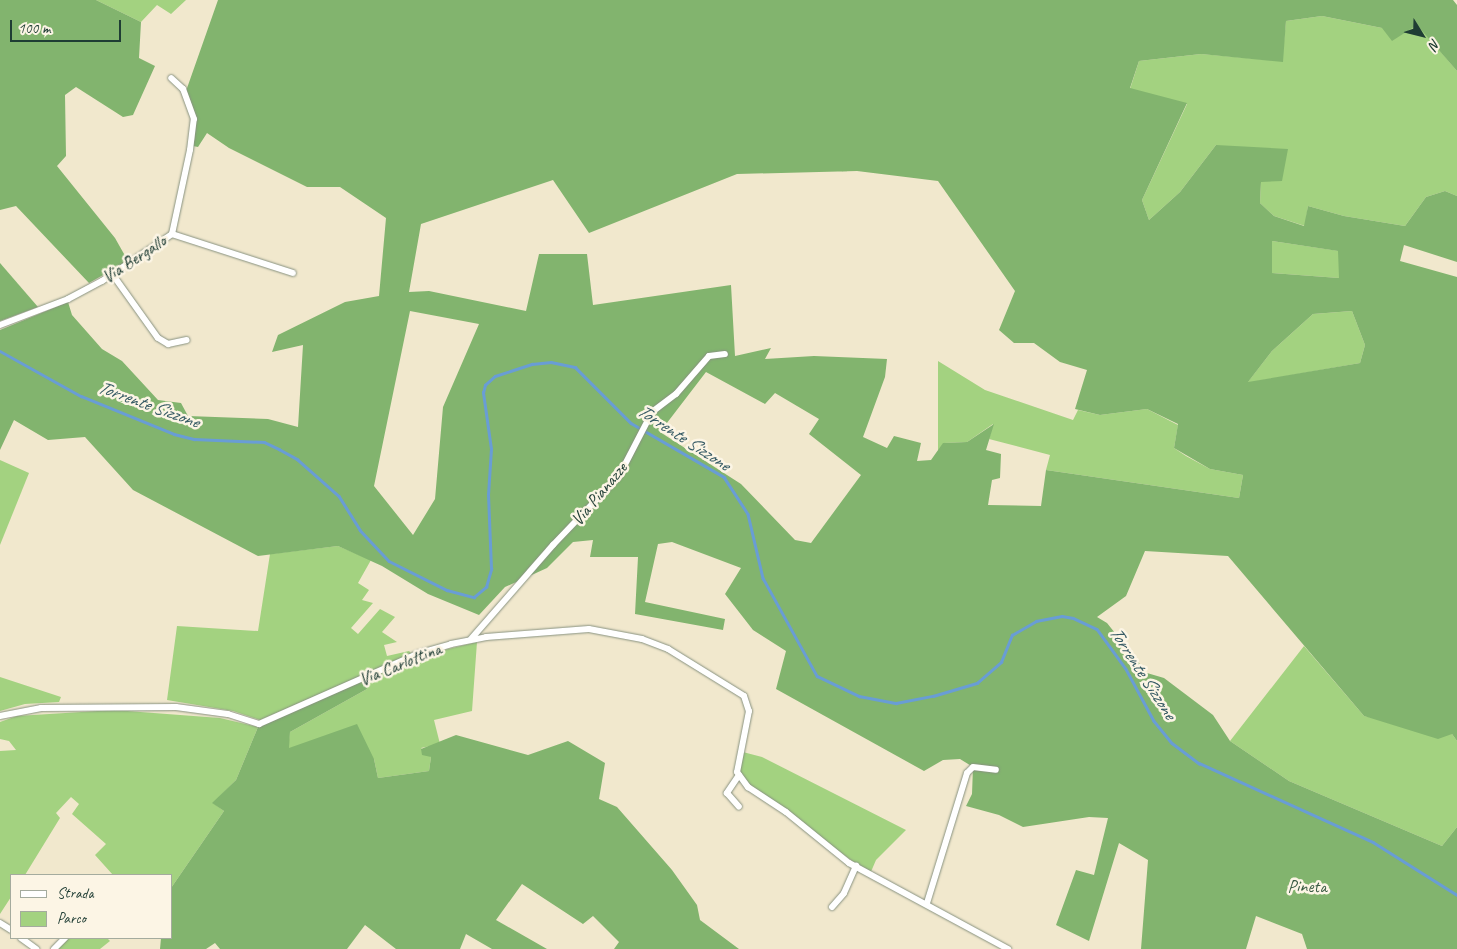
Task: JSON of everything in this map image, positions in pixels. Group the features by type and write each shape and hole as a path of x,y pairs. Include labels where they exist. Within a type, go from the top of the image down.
{"street":[{"name":"Via Bergallo","path":"0,325 68,299 113,275 172,234 190,150 194,119 183,89 171,78"},
{"path":"172,234 293,273"},
{"path":"113,275 158,338 168,344 187,340"},
{"name":"Via Pianazze","path":"470,640 553,545 619,476 638,435 652,412 676,394 709,356 725,354"},
{"name":"Via Carlottina","path":"0,716 41,708 176,707 228,714 259,724 417,654 470,640 589,629 642,639 668,649 744,696 749,711 741,744 738,775 727,793 739,807"},
{"path":"927,903 968,773 979,766 996,770"},
{"path":"738,775 748,787 786,812 821,843 856,866 927,903 1008,949"},
{"path":"832,908 844,893 856,866"},
{"path":"22,939 36,949"},
{"path":"54,949 65,939"}],"green space":[{"path":"0,0 96,0 141,22 139,58 155,66 133,115 123,117 76,87 65,95 66,156 57,166 115,238 128,261 89,283 16,206 0,210"},
{"path":"96,0 186,0 171,14 157,5 141,22"},
{"name":"Pineta","path":"218,0 1453,0 1457,5 1457,71 1417,25 1392,41 1382,28 1322,16 1286,21 1283,62 1201,54 1139,61 1130,88 1187,103 1142,200 1149,220 1180,192 1216,145 1288,149 1282,181 1261,182 1260,203 1274,216 1304,226 1308,206 1344,216 1405,226 1426,197 1445,191 1457,196 1457,262 1404,245 1400,261 1457,277 1457,741 1452,734 1438,739 1364,716 1228,556 1145,551 1126,596 1097,617 1107,623 1147,673 1164,678 1213,715 1230,741 1289,781 1442,846 1457,827 1457,949 1307,949 1302,934 1256,916 1246,949 1141,949 1148,860 1119,843 1089,941 1056,925 1076,870 1094,875 1108,818 1089,817 1023,827 999,815 966,806 972,794 973,767 960,759 943,760 924,771 776,689 786,651 753,630 725,594 741,568 672,542 658,544 645,602 725,619 723,630 635,614 638,557 590,557 593,540 573,542 547,568 505,587 479,615 428,594 382,566 338,546 258,556 133,490 85,437 48,440 14,420 0,450 0,330 68,302 72,315 102,349 122,361 158,400 181,403 188,416 268,419 298,427 303,345 272,352 278,335 345,302 379,296 386,218 340,187 307,187 229,148 207,133 198,147 193,146 195,136 186,91","holes":["857,171 938,181 1015,291 999,330 1014,343 1034,343 1060,362 1087,370 1075,409 1100,415 1147,409 1178,424 1174,448 1210,469 1243,475 1239,498 1046,470 1041,506 988,505 992,480 1000,478 1001,454 986,450 994,424 967,442 943,443 931,460 917,461 921,443 894,436 887,448 863,437 885,377 887,359 814,356 765,359 771,348 735,356 731,285 593,305 587,254 539,254 526,311 429,291 409,292 421,224 553,180 589,233 737,174","1272,241 1338,251 1339,278 1272,273","410,311 479,324 443,407 435,499 413,535 374,486","1352,311 1365,345 1360,363 1248,382 1272,351 1313,314","706,372 765,404 775,393 819,419 809,434 861,475 811,543 795,540 741,484 660,432"]},
{"path":"1322,16 1382,28 1417,24 1457,71 1457,196 1445,191 1426,197 1405,226 1344,216 1308,206 1305,226 1274,216 1260,203 1261,181 1216,145 1180,192 1149,220 1142,200 1187,104 1130,89 1139,61 1201,54 1282,61 1286,21"},
{"path":"1272,241 1339,251 1339,278 1272,273"},
{"path":"0,263 38,307 0,321"},
{"path":"1352,311 1365,345 1360,363 1247,383 1272,351 1313,314"},
{"path":"938,361 985,390 1073,420 1078,410 1100,415 1147,409 1178,425 1174,448 1210,469 1243,475 1239,498 1046,470 1050,455 989,439 993,424 967,442 944,443 938,451"},
{"path":"0,460 29,473 0,545"},
{"path":"338,546 371,560 358,583 369,590 362,600 373,603 351,628 358,634 380,609 395,617 382,632 397,642 384,645 387,656 409,651 412,654 260,720 233,711 167,700 177,626 258,631 270,554"},
{"path":"477,642 472,711 434,720 440,744 421,748 431,757 429,771 378,778 374,759 288,748 290,732 367,689 365,680 415,657"},
{"path":"1304,646 1364,716 1452,734 1457,741 1457,827 1442,846 1289,781 1230,741"},
{"path":"0,677 61,697 59,702 25,704 0,711"},
{"path":"365,680 367,689 290,732 289,748 357,724 374,759 378,778 429,771 431,757 422,755 421,749 456,735 528,755 568,741 605,763 599,799 617,807 672,870 697,905 700,920 739,949 614,949 619,942 593,916 583,924 522,884 496,920 547,949 492,949 466,934 460,949 396,949 365,925 347,949 220,949 215,943 206,949 160,949 161,939 172,939 172,887 224,811 212,803 236,780 258,727"},
{"path":"114,710 220,718 258,727 236,780 213,803 224,811 172,887 172,874 112,874 95,855 106,844 72,814 79,804 71,797 56,813 60,818 26,874 10,874 10,899 0,914 0,751 16,750 9,741 0,739 0,722 17,716"},
{"path":"739,751 762,757 906,830 876,860 870,874 740,779"},
{"path":"68,939 108,939 110,941 100,949 57,949"}],"waterway":[{"name":"Torrente Sizzone","path":"0,351 81,396 174,434 194,439 264,442 279,449 297,459 339,496 360,530 389,561 447,590 474,597 486,587 491,569 488,495 491,449 483,393 485,385 495,376 532,364 551,362 575,367 631,423 724,477 748,514 763,578 817,676 859,696 896,703 933,696 977,683 1001,662 1012,635 1036,621 1062,616 1073,618 1097,629 1126,669 1154,721 1172,743 1199,763 1373,842 1457,895"}]}
